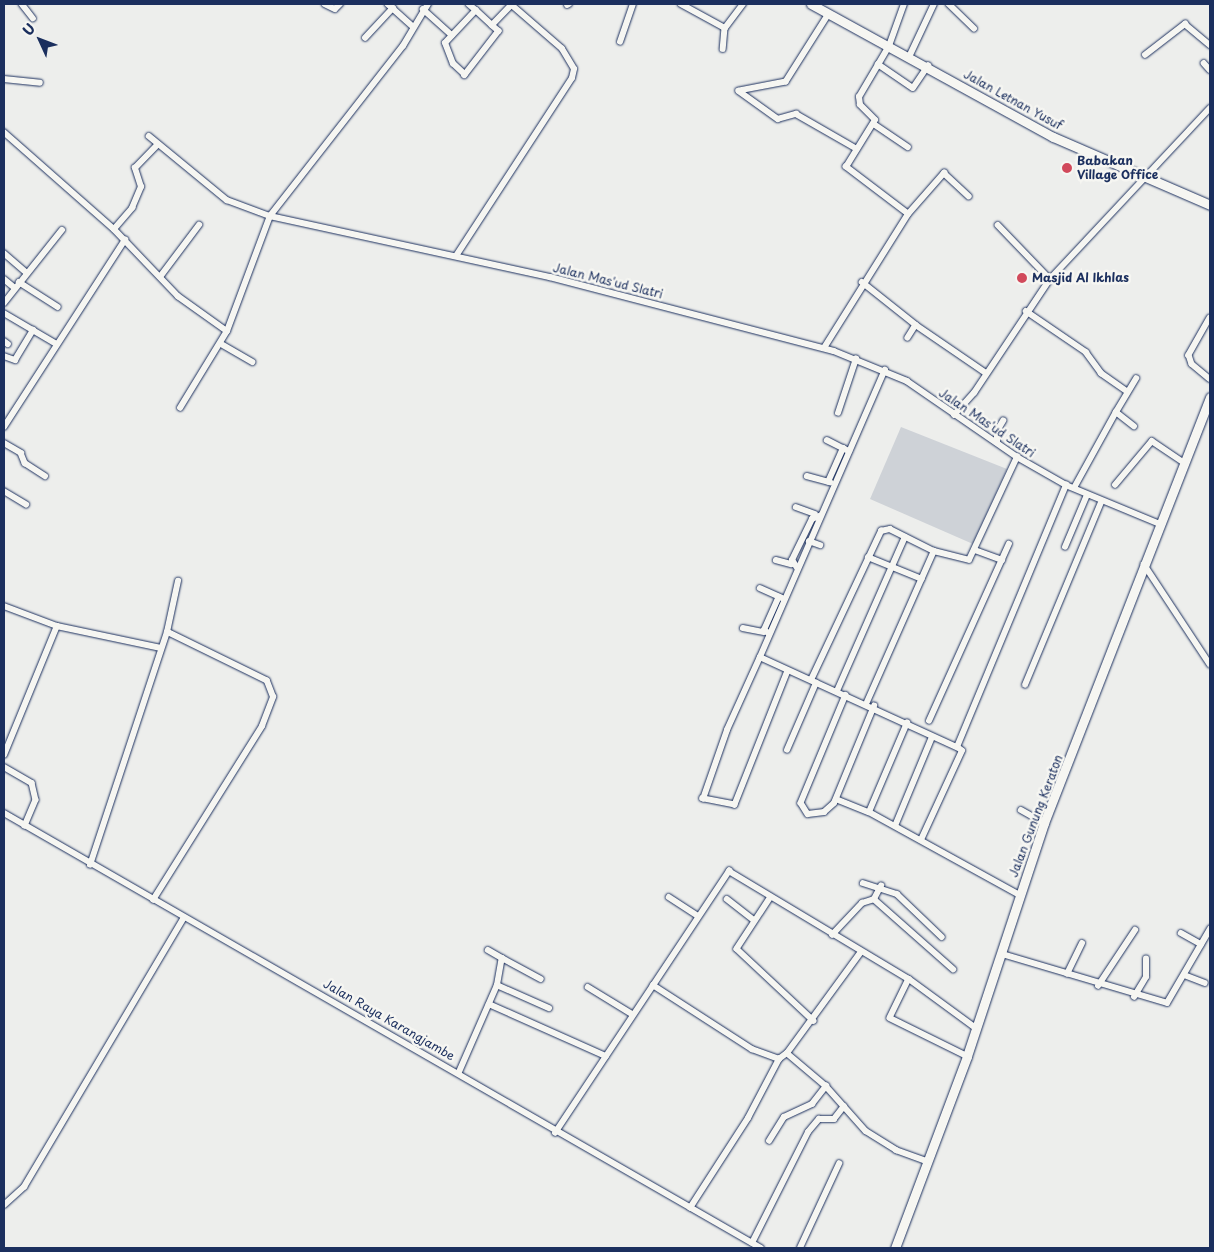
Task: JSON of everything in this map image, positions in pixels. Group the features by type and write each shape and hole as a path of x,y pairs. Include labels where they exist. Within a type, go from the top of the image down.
{"street":[{"path":"22,4 33,18"},
{"path":"325,4 335,9 340,4"},
{"path":"180,408 223,345 270,216 403,46 411,25 428,4"},
{"path":"469,4 476,10 499,31 494,43 465,75 453,64 446,43 476,10"},
{"path":"456,256 572,78 574,69 562,49 511,4 492,25"},
{"path":"620,42 633,4"},
{"path":"681,4 724,28"},
{"path":"723,49 724,28 742,4"},
{"name":"Jalan Letnan Yusuf","path":"810,4 910,56 1053,137 1143,178 1210,204"},
{"path":"904,4 889,46 859,100 875,117 874,124 846,167 848,171 908,214"},
{"path":"910,56 934,4"},
{"path":"949,4 974,28"},
{"path":"365,38 390,6 411,25"},
{"path":"423,9 452,35"},
{"path":"829,14 785,83 764,84 739,91 778,119 793,113 857,149"},
{"path":"1145,56 1186,24 1210,45"},
{"path":"1204,63 1210,70"},
{"path":"878,64 913,88 928,66"},
{"path":"4,79 40,84"},
{"path":"954,415 986,373 1026,311 1050,279 1210,108"},
{"path":"874,124 908,147"},
{"path":"4,132 114,229 198,313 227,331"},
{"name":"Jalan Mas'ud Slatri","path":"149,136 227,200 270,216 456,256 824,348 885,370 1017,457 1066,485 1101,502 1160,524"},
{"path":"114,229 132,208 141,187 135,168 158,144"},
{"path":"824,348 862,282 908,214 944,173 969,196"},
{"path":"160,277 199,225"},
{"path":"998,225 1050,279"},
{"path":"4,303 26,272 62,230"},
{"path":"4,427 55,343 125,240"},
{"path":"4,253 26,272"},
{"path":"4,279 15,288"},
{"path":"19,282 58,307"},
{"path":"862,282 916,325 986,373"},
{"path":"1026,311 1086,352 1101,373 1128,391"},
{"path":"4,313 55,343"},
{"path":"1210,318 1190,355 1192,364 1210,379"},
{"path":"908,338 916,325"},
{"path":"4,356 16,360 33,330"},
{"path":"223,345 253,362"},
{"path":"838,413 856,359"},
{"path":"788,671 735,805 703,799 727,730 760,657 767,633 794,566 846,449 885,370"},
{"path":"1074,488 1136,379"},
{"name":"Jalan Gunung Keraton","path":"895,1248 967,1056 1044,823 1160,524 1182,461 1210,397"},
{"path":"1116,412 1134,426"},
{"path":"997,443 996,431 1003,421"},
{"path":"827,440 846,449"},
{"path":"1115,485 1152,441 1182,461"},
{"path":"4,443 45,476"},
{"path":"787,750 814,681 881,531 890,529 934,551 966,561 975,550 1017,457"},
{"path":"807,476 831,483"},
{"path":"957,747 1066,485"},
{"path":"4,491 26,504"},
{"path":"1065,547 1086,495"},
{"path":"1025,685 1101,502"},
{"path":"796,507 817,515"},
{"path":"794,566 809,540 817,515"},
{"path":"837,691 905,537"},
{"path":"809,540 820,545"},
{"path":"930,721 1009,544"},
{"path":"975,550 1002,560"},
{"path":"866,702 934,551"},
{"path":"868,557 922,579"},
{"path":"776,560 794,566"},
{"path":"1144,564 1210,664"},
{"path":"90,865 167,632 178,581"},
{"path":"760,588 781,598"},
{"path":"4,606 57,626 161,648"},
{"path":"4,755 57,626"},
{"path":"742,628 767,633"},
{"path":"153,900 262,726 273,697 267,681 167,632"},
{"path":"760,657 788,671 866,702 962,751 921,840"},
{"path":"846,695 800,806 808,814 821,813 836,798 874,706"},
{"path":"868,812 906,723"},
{"path":"895,826 932,737"},
{"path":"4,767 32,783 36,800 25,826"},
{"path":"836,798 895,826 1020,895"},
{"path":"1021,810 1044,823"},
{"name":"Jalan Raya Karangjambe","path":"4,813 90,865 459,1072 555,1132 761,1248"},
{"path":"555,1132 653,985 697,915 728,871 832,935 909,979 976,1028"},
{"path":"863,883 881,886 897,894 942,938"},
{"path":"832,935 862,903 874,899 881,886"},
{"path":"771,896 754,920 738,950 814,1021"},
{"path":"669,897 697,915"},
{"path":"727,899 754,920"},
{"path":"874,899 953,969"},
{"path":"4,1205 24,1187 184,918"},
{"path":"1002,954 1134,997 1167,1003 1187,976 1210,929"},
{"path":"1098,986 1135,930"},
{"path":"1180,933 1201,944"},
{"path":"1067,974 1082,944"},
{"path":"488,950 541,978"},
{"path":"690,1208 748,1118 779,1059 788,1053 814,1021 861,952"},
{"path":"459,1072 497,985 502,958"},
{"path":"1134,997 1146,977 1146,959"},
{"path":"1187,976 1205,983"},
{"path":"909,979 890,1018 967,1056"},
{"path":"497,985 549,1008"},
{"path":"653,985 743,1044 779,1059"},
{"path":"588,987 632,1014"},
{"path":"489,1004 606,1056"},
{"path":"788,1053 826,1086 881,1142 927,1161"},
{"path":"769,1141 784,1117 812,1104 826,1086"},
{"path":"752,1243 808,1132 819,1119 834,1119 844,1106"},
{"path":"800,1248 838,1164"}],"shaded area":[{"path":"901,427 1007,469 973,544 870,499"}],"place":[{"name":"Babakan Village Office","path":"1067,168"},
{"name":"Masjid Al Ikhlas","path":"1022,278"}]}
